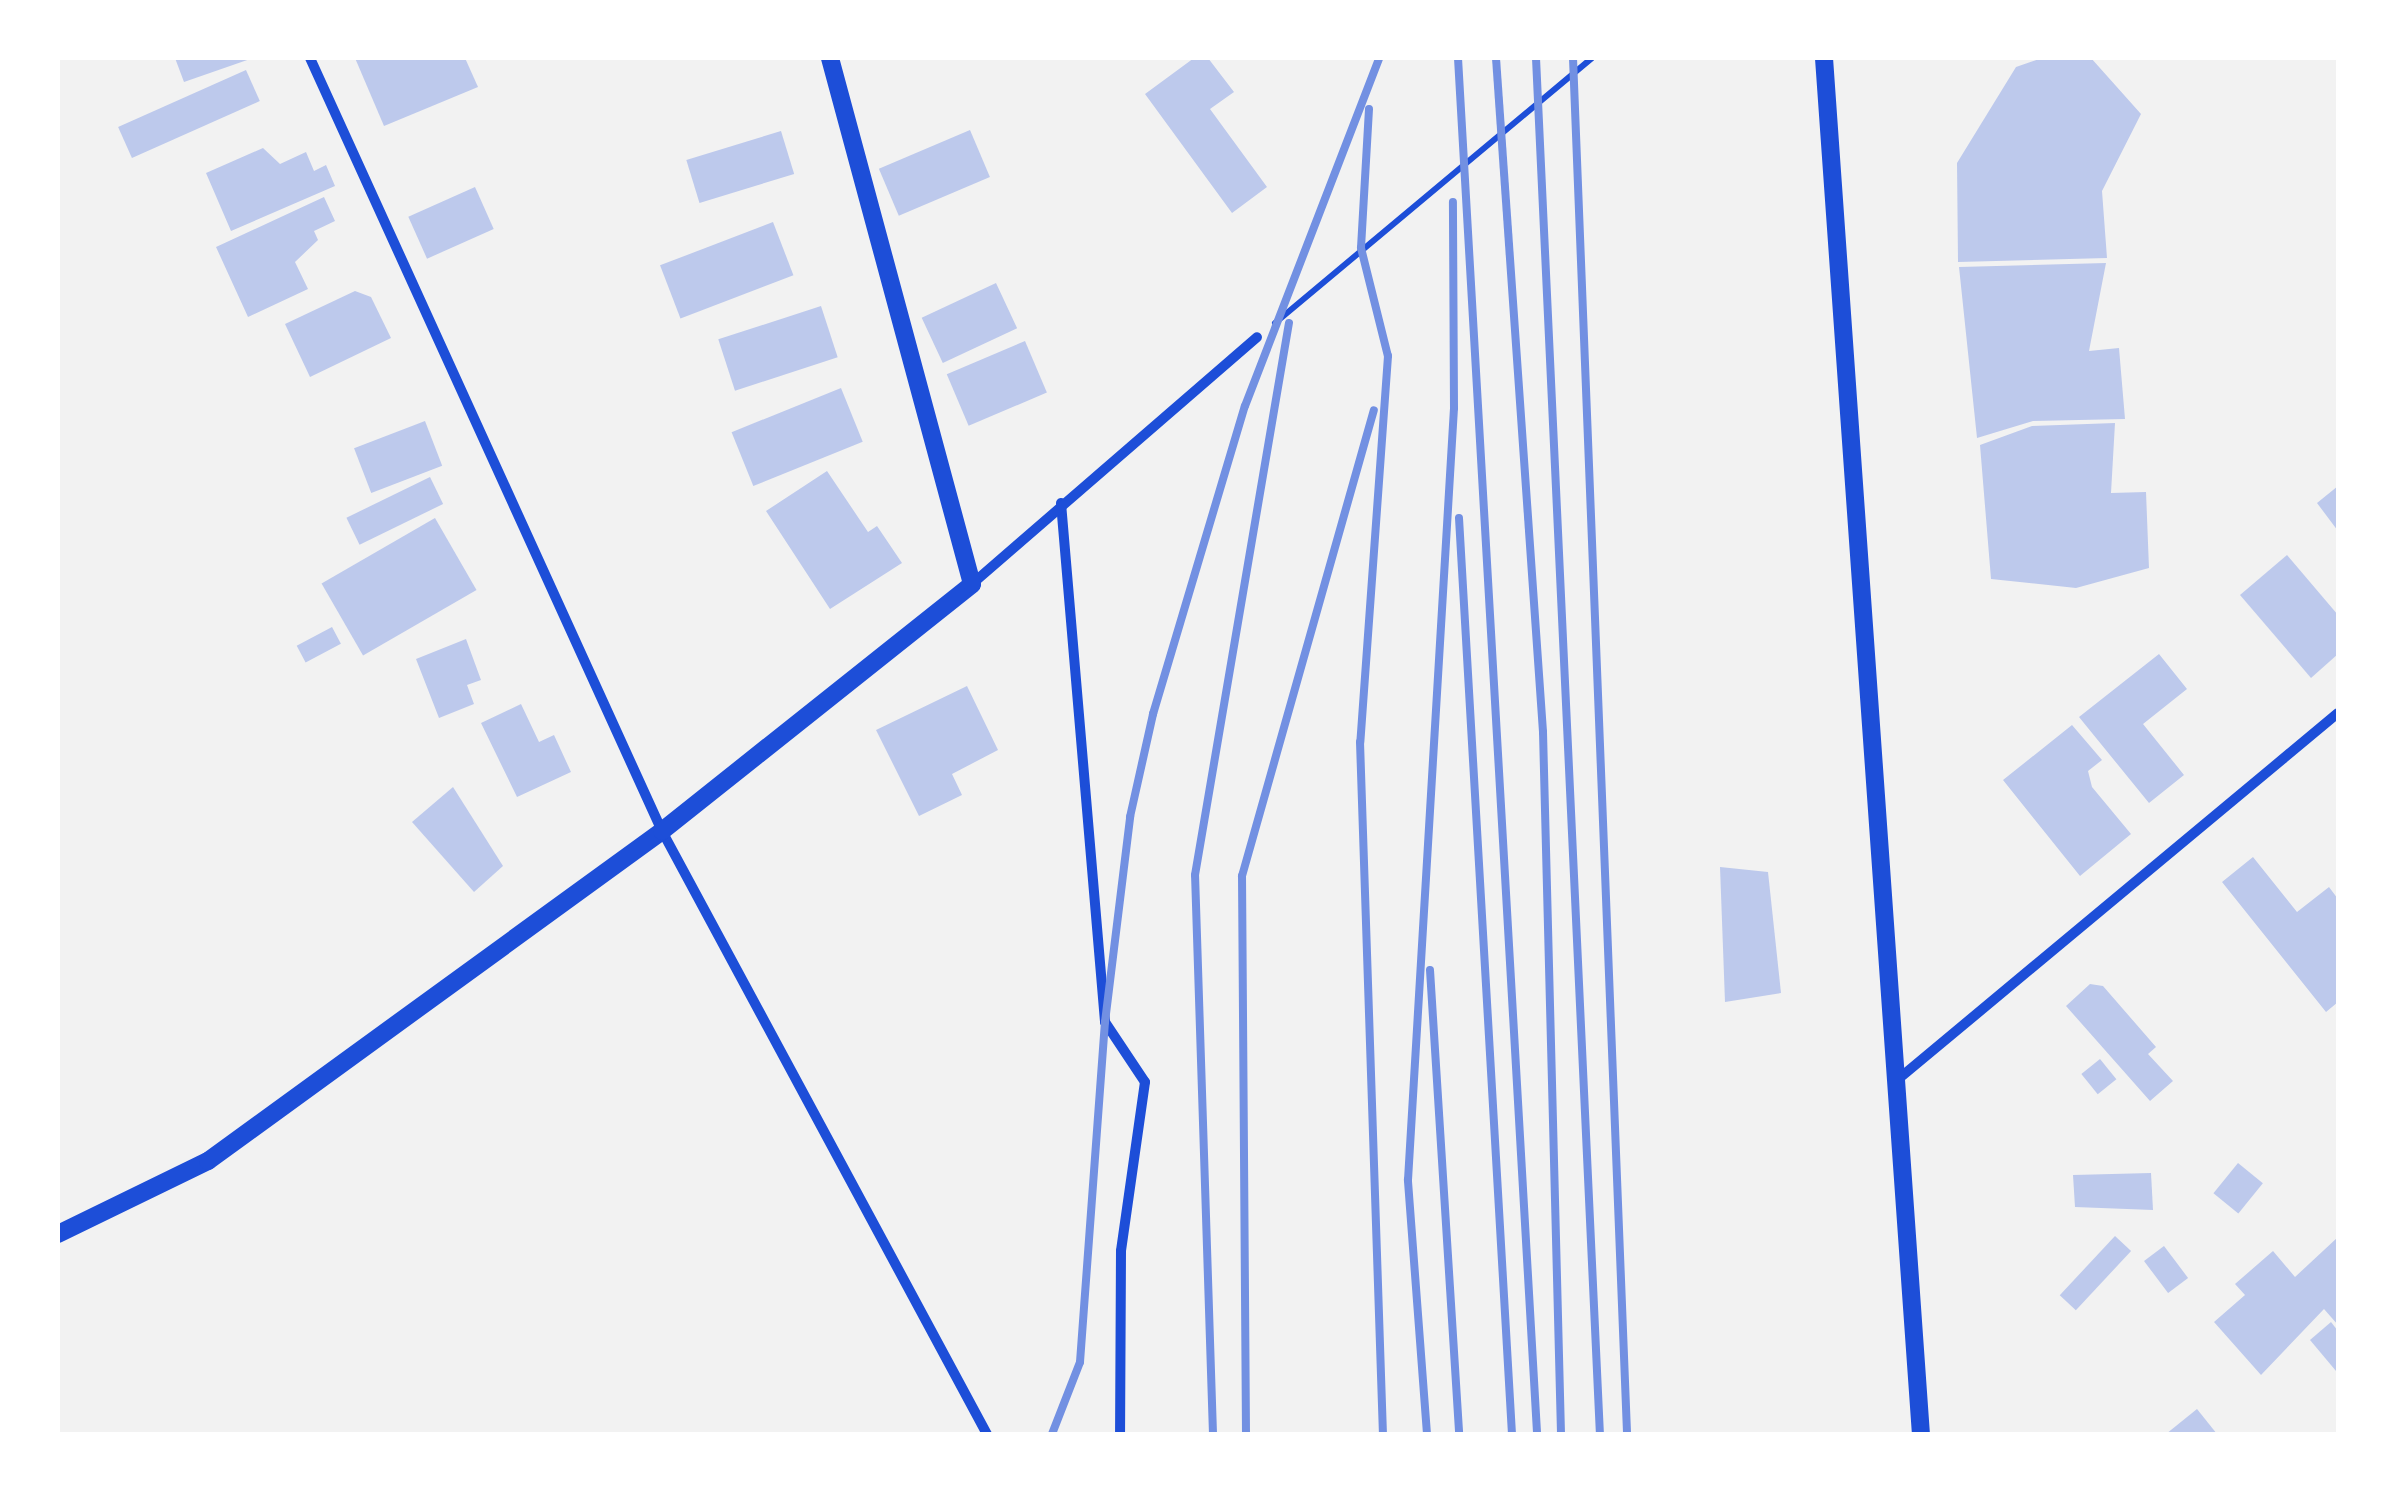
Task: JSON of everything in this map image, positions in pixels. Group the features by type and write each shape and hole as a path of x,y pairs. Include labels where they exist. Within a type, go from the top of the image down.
{"street":[{"path":"310,58 662,831 987,1434"},
{"path":"830,58 972,584"},
{"path":"1824,58 1902,1076 1921,1434"},
{"path":"58,1234 208,1162 662,831 972,584 1060,503 1257,338"},
{"path":"1060,503 1105,1022 1145,1082 1121,1251 1120,1434"},
{"path":"1902,1076 2338,713"}],"path":[{"path":"1257,338 1592,58"}],"building":[{"path":"175,58 253,58 184,82"},
{"path":"355,58 465,58 478,87 384,126"},
{"path":"1194,58 1208,58 1234,92 1210,109 1267,187 1232,213 1145,94"},
{"path":"2042,58 2091,58 2141,114 2102,191 2107,258 1958,262 1957,163 2016,67"},
{"path":"246,70 260,101 132,158 118,127"},
{"path":"970,130 990,177 899,216 879,169"},
{"path":"781,131 794,174 699,203 686,160"},
{"path":"263,148 280,164 306,152 314,171 326,165 335,186 231,231 206,173"},
{"path":"475,187 494,229 427,259 408,217"},
{"path":"324,197 335,221 314,231 318,240 295,262 308,289 248,317 216,247"},
{"path":"773,222 793,275 680,319 660,265"},
{"path":"2106,263 2089,351 2119,348 2125,419 2033,421 1977,438 1959,267"},
{"path":"996,283 1017,328 943,363 922,318"},
{"path":"355,291 371,297 391,338 310,377 285,324"},
{"path":"821,306 838,357 735,391 718,339"},
{"path":"1025,341 1047,393 969,426 947,374"},
{"path":"841,388 863,442 753,486 732,432"},
{"path":"425,421 442,466 371,493 354,448"},
{"path":"2115,423 2111,493 2146,492 2149,568 2076,588 1991,579 1980,445 2032,426"},
{"path":"827,471 868,532 877,526 902,563 830,609 766,511"},
{"path":"430,477 443,504 360,545 346,518"},
{"path":"2338,486 2338,531 2317,503"},
{"path":"435,518 477,590 363,655 322,584"},
{"path":"2287,555 2338,615 2338,654 2311,678 2240,595"},
{"path":"332,627 341,644 306,663 297,646"},
{"path":"466,639 481,680 467,685 474,704 439,718 416,659"},
{"path":"2159,654 2187,689 2143,724 2184,775 2149,803 2079,717"},
{"path":"967,686 998,750 952,774 962,795 919,816 876,730"},
{"path":"521,704 539,742 554,735 571,772 517,797 481,723"},
{"path":"2072,725 2102,760 2088,771 2092,787 2131,834 2080,876 2003,780"},
{"path":"453,787 503,866 474,892 412,822"},
{"path":"2253,857 2297,912 2329,887 2338,899 2338,1002 2326,1012 2222,882"},
{"path":"1720,867 1768,872 1781,993 1725,1002"},
{"path":"2090,984 2103,986 2156,1047 2148,1054 2173,1081 2150,1101 2066,1006"},
{"path":"2100,1059 2116,1079 2098,1094 2081,1074"},
{"path":"2238,1163 2263,1183 2238,1213 2213,1193"},
{"path":"2151,1173 2153,1210 2075,1207 2073,1175"},
{"path":"2115,1236 2131,1251 2076,1310 2060,1295"},
{"path":"2338,1237 2338,1325 2324,1309 2261,1375 2214,1322 2245,1295 2235,1284 2273,1251 2295,1277"},
{"path":"2164,1246 2188,1278 2168,1293 2144,1261"},
{"path":"2331,1322 2338,1331 2336,1371 2310,1340"},
{"path":"2197,1409 2217,1434 2166,1434"}],"railway":[{"path":"1052,1434 1080,1362 1105,1022 1130,817 1153,714 1245,406 1379,58"},
{"path":"1458,58 1537,1434"},
{"path":"1496,58 1543,732 1561,1434"},
{"path":"1536,58 1600,1434"},
{"path":"1573,58 1627,1434"},
{"path":"1369,109 1361,248 1388,356 1360,742 1383,1434"},
{"path":"1427,1434 1408,1180 1454,408 1453,202"},
{"path":"1213,1434 1195,875 1289,323"},
{"path":"1246,1434 1242,876 1374,410"},
{"path":"1459,518 1512,1434"},
{"path":"1430,970 1459,1434"}]}
